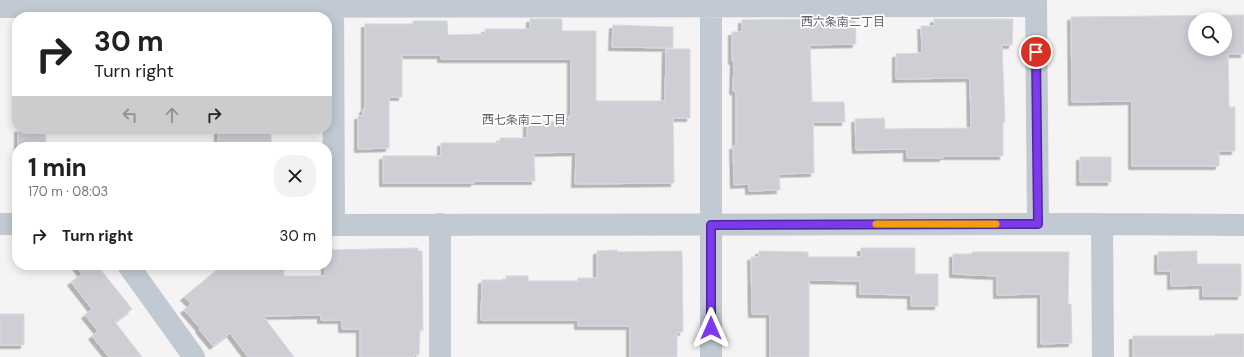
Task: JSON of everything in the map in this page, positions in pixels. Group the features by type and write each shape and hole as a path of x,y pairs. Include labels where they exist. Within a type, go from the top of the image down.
{"street":[{"path":"332,77 333,3"},
{"path":"0,7 333,3 1036,3 1038,224"},
{"path":"711,3 711,357"},
{"path":"0,224 12,224"},
{"path":"440,224 440,357"},
{"path":"1102,224 1103,357"},
{"path":"332,225 1244,225"},
{"path":"132,270 194,357"}],"building":[{"path":"1232,15 1244,15 1244,54 1232,54"},
{"path":"1188,16 1188,56 1228,56 1229,107 1235,107 1235,151 1219,151 1219,166 1132,166 1132,101 1072,102 1071,17"},
{"path":"530,19 562,19 562,31 596,31 596,101 665,101 666,49 690,49 690,118 673,118 674,183 575,184 576,152 534,153 535,181 383,183 383,156 441,156 441,143 500,143 500,138 527,138 527,122 569,121 569,116 571,116 571,59 441,59 441,55 402,55 402,97 389,97 389,148 358,149 358,116 363,116 363,109 365,109 365,24 413,24 413,21 447,21 448,35 485,34 485,29 530,29"},
{"path":"855,19 856,44 810,45 812,102 844,102 845,122 813,122 814,173 779,174 780,190 749,191 749,184 734,185 733,146 736,146 736,91 733,91 734,61 732,61 732,32 742,32 742,20"},
{"path":"934,19 1013,19 1012,45 1002,45 1005,122 1003,122 1003,156 943,156 943,158 907,158 907,149 856,150 855,119 884,118 885,129 971,128 970,78 896,79 896,54 922,53 921,26 934,26"},
{"path":"613,25 673,27 673,48 612,47"},
{"path":"18,134 45,134 46,142 18,142"},
{"path":"218,134 271,134 271,142 218,142"},
{"path":"1080,157 1111,157 1111,182 1080,182"},
{"path":"418,248 418,251 422,251 423,330 420,330 419,355 414,355 414,357 360,357 360,329 342,329 342,320 321,320 321,315 263,316 294,357 248,357 230,333 213,346 184,310 191,304 184,297 217,270 284,270 284,276 325,276 325,270 332,270 332,250"},
{"path":"861,248 915,248 915,274 938,274 938,306 911,306 911,295 860,294 860,281 809,280 809,357 770,357 770,314 752,314 751,257 759,257 759,251 808,252 808,257 861,257"},
{"path":"617,250 617,252 682,251 683,332 677,332 677,357 630,357 630,326 578,326 578,320 481,320 482,280 506,280 506,276 528,276 528,281 578,281 578,278 597,278 597,251"},
{"path":"1197,251 1197,264 1241,264 1241,296 1203,296 1203,285 1171,286 1171,271 1158,271 1158,252"},
{"path":"972,252 1069,252 1068,304 1071,304 1072,343 1041,344 1041,294 997,295 997,276 953,274 953,254 972,254"},
{"path":"79,270 101,270 132,309 115,322 142,357 109,357 92,336 98,331 85,315 92,309 71,282 82,274"},
{"path":"0,314 24,314 24,345 0,345"},
{"path":"1215,334 1244,334 1244,357 1133,357 1133,336 1215,336"}],"slow traffic":[{"path":"876,224 996,224"}],"district":[{"name":"西六条南二丁目","path":"843,22"},
{"name":"西七条南二丁目","path":"524,120"}],"route":[{"path":"711,328 711,225 1038,224 1036,52"}]}
